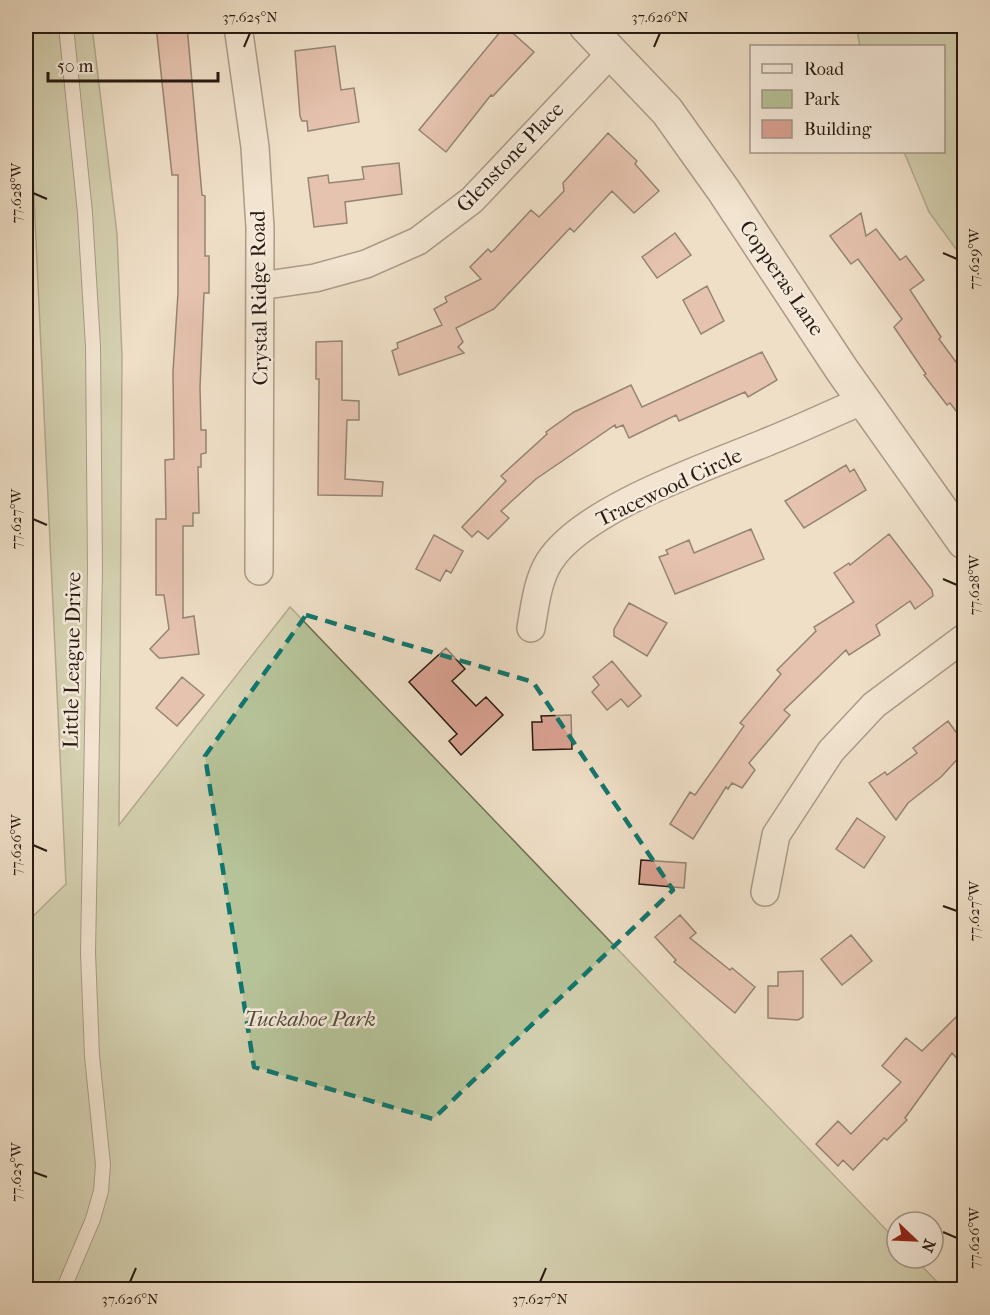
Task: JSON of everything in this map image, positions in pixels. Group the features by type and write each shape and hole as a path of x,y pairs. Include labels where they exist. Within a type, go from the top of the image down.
{"street":[{"name":"Crystal Ridge Road","path":"238,26 255,147 260,228 259,571"},
{"name":"Copperas Lane","path":"586,26 667,111 964,542"},
{"name":"Glenstone Place","path":"260,286 315,278 366,264 418,241 472,200 612,51"},
{"name":"Tracewood Circle","path":"531,628 540,582 549,562 566,541 583,528 637,499 864,400"},
{"path":"765,892 776,836 831,751 874,705 964,638"}],"lane":[{"name":"Little League Drive","path":"63,1290 93,1219 103,1165 92,1056 88,942 95,570 93,346 85,213 66,26"}],"highlighted area":[{"path":"306,615 533,682 673,890 433,1119 254,1067 205,756"}],"green space":[{"name":"Tuckahoe Park","path":"26,26 92,26 117,234 122,356 119,825 290,607 885,1228 885,1270 926,1270 944,1289 26,1289 26,923 66,884"},
{"path":"856,26 964,26 964,260 929,212 904,153 945,153 945,45 860,45"}],"building":[{"path":"156,26 187,26 202,195 205,196 205,256 209,256 209,293 204,293 200,387 201,430 206,430 206,453 201,454 201,467 198,467 199,513 193,513 193,526 183,526 183,618 194,616 199,654 163,658 159,658 150,649 169,629 164,595 156,595 156,519 166,519 165,460 174,459 173,372 178,293 178,175 172,175"},
{"path":"505,26 534,52 493,96 491,95 446,152 419,130"},
{"path":"335,46 341,90 354,88 359,122 308,131 307,121 302,121 300,116 295,51"},
{"path":"608,133 637,161 635,164 659,191 634,213 612,191 574,232 570,228 494,309 456,328 463,342 458,347 464,353 399,375 392,351 398,348 397,343 442,325 434,309 447,302 445,297 481,279 470,267 488,249 491,252 494,250 531,210 539,217 564,191 563,183"},
{"path":"399,163 402,194 345,202 347,223 314,227 308,178 328,175 329,183 364,179 362,167"},
{"path":"861,213 866,236 876,229 900,260 906,256 924,280 910,290 941,337 939,339 964,373 964,421 950,403 947,405 924,375 926,374 894,327 902,319 858,259 851,264 830,236"},
{"path":"675,233 691,255 657,278 642,257"},
{"path":"707,286 724,321 701,334 683,300"},
{"path":"342,341 342,400 359,401 359,420 347,420 345,479 383,482 382,496 318,495 319,379 316,379 316,342"},
{"path":"762,352 777,380 748,397 745,392 679,421 676,415 629,438 623,425 616,428 615,425 536,479 501,511 509,518 488,539 478,531 472,537 462,527 506,481 501,476 547,434 546,432 574,412 631,385 642,407"},
{"path":"846,465 850,472 854,469 866,490 804,528 785,501"},
{"path":"751,529 764,559 675,594 659,557 668,554 666,550 689,540 694,553"},
{"path":"889,534 932,590 933,596 915,609 910,601 876,625 880,635 849,655 846,650 784,710 790,715 749,763 755,770 742,788 732,783 728,789 726,787 693,839 670,824 690,792 695,795 744,726 740,723 781,674 777,670 816,631 814,627 854,602 834,573 849,563 850,565"},
{"path":"434,535 463,551 451,573 446,570 440,581 416,569"},
{"path":"629,603 667,623 647,656 614,636 614,629"},
{"path":"446,648 465,669 452,681 476,706 486,697 503,715 461,755 449,741 457,734 409,682"},
{"path":"612,661 641,696 628,707 621,699 607,710 592,692 599,685 593,677"},
{"path":"182,677 204,695 177,726 156,708"},
{"path":"571,715 572,749 533,750 532,722 542,722 541,716"},
{"path":"948,721 964,743 964,752 941,777 908,803 896,820 869,783 885,772 887,775 917,753 913,748"},
{"path":"857,818 885,837 864,868 836,849"},
{"path":"641,860 686,863 684,888 639,884"},
{"path":"680,915 696,933 690,938 755,987 735,1013 674,962 676,960 655,937"},
{"path":"851,935 872,961 842,985 821,959"},
{"path":"803,971 803,1017 798,1020 768,1018 768,986 778,986 778,972"},
{"path":"964,1009 964,1066 952,1053 905,1118 907,1120 887,1140 884,1138 853,1170 843,1160 838,1166 816,1144 838,1121 851,1134 901,1082 882,1066 906,1038 922,1051"}]}
